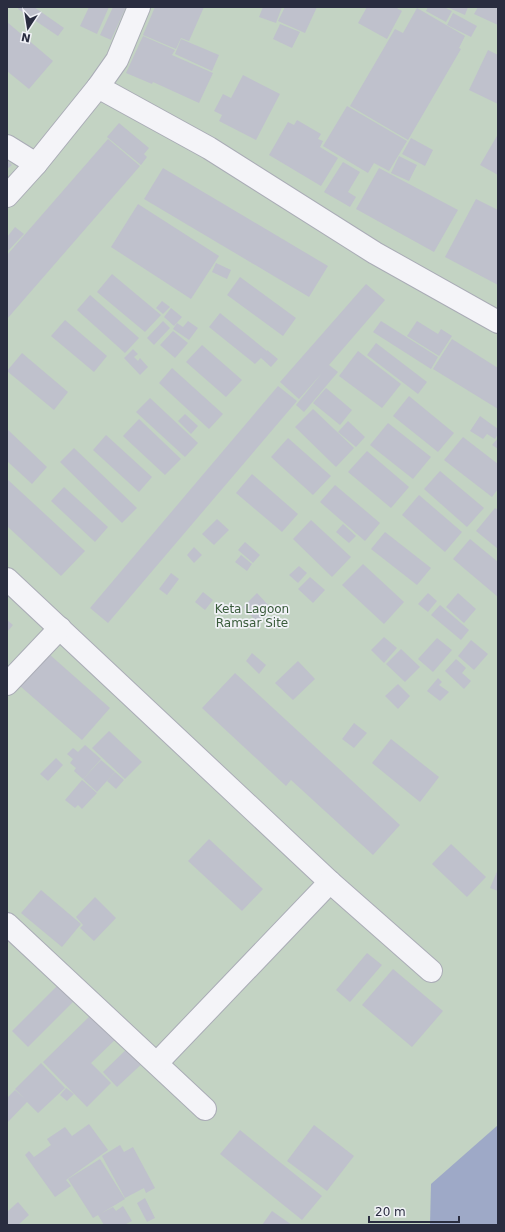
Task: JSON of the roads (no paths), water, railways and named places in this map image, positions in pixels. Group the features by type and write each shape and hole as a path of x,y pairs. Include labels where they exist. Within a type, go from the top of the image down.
{"street":[{"path":"7,196 36,164 98,87 117,60 139,7"},
{"path":"98,87 209,148 375,252 498,322"},
{"path":"7,146 36,164"},
{"path":"7,579 330,882 431,971"},
{"path":"7,684 60,628"},
{"path":"157,1063 330,882"},
{"path":"7,924 206,1109"}],"water":[{"path":"498,1125 498,1225 430,1225 431,1184"}],"park label":[{"name":"Keta Lagoon Ramsar Site","path":"252,616"}]}
